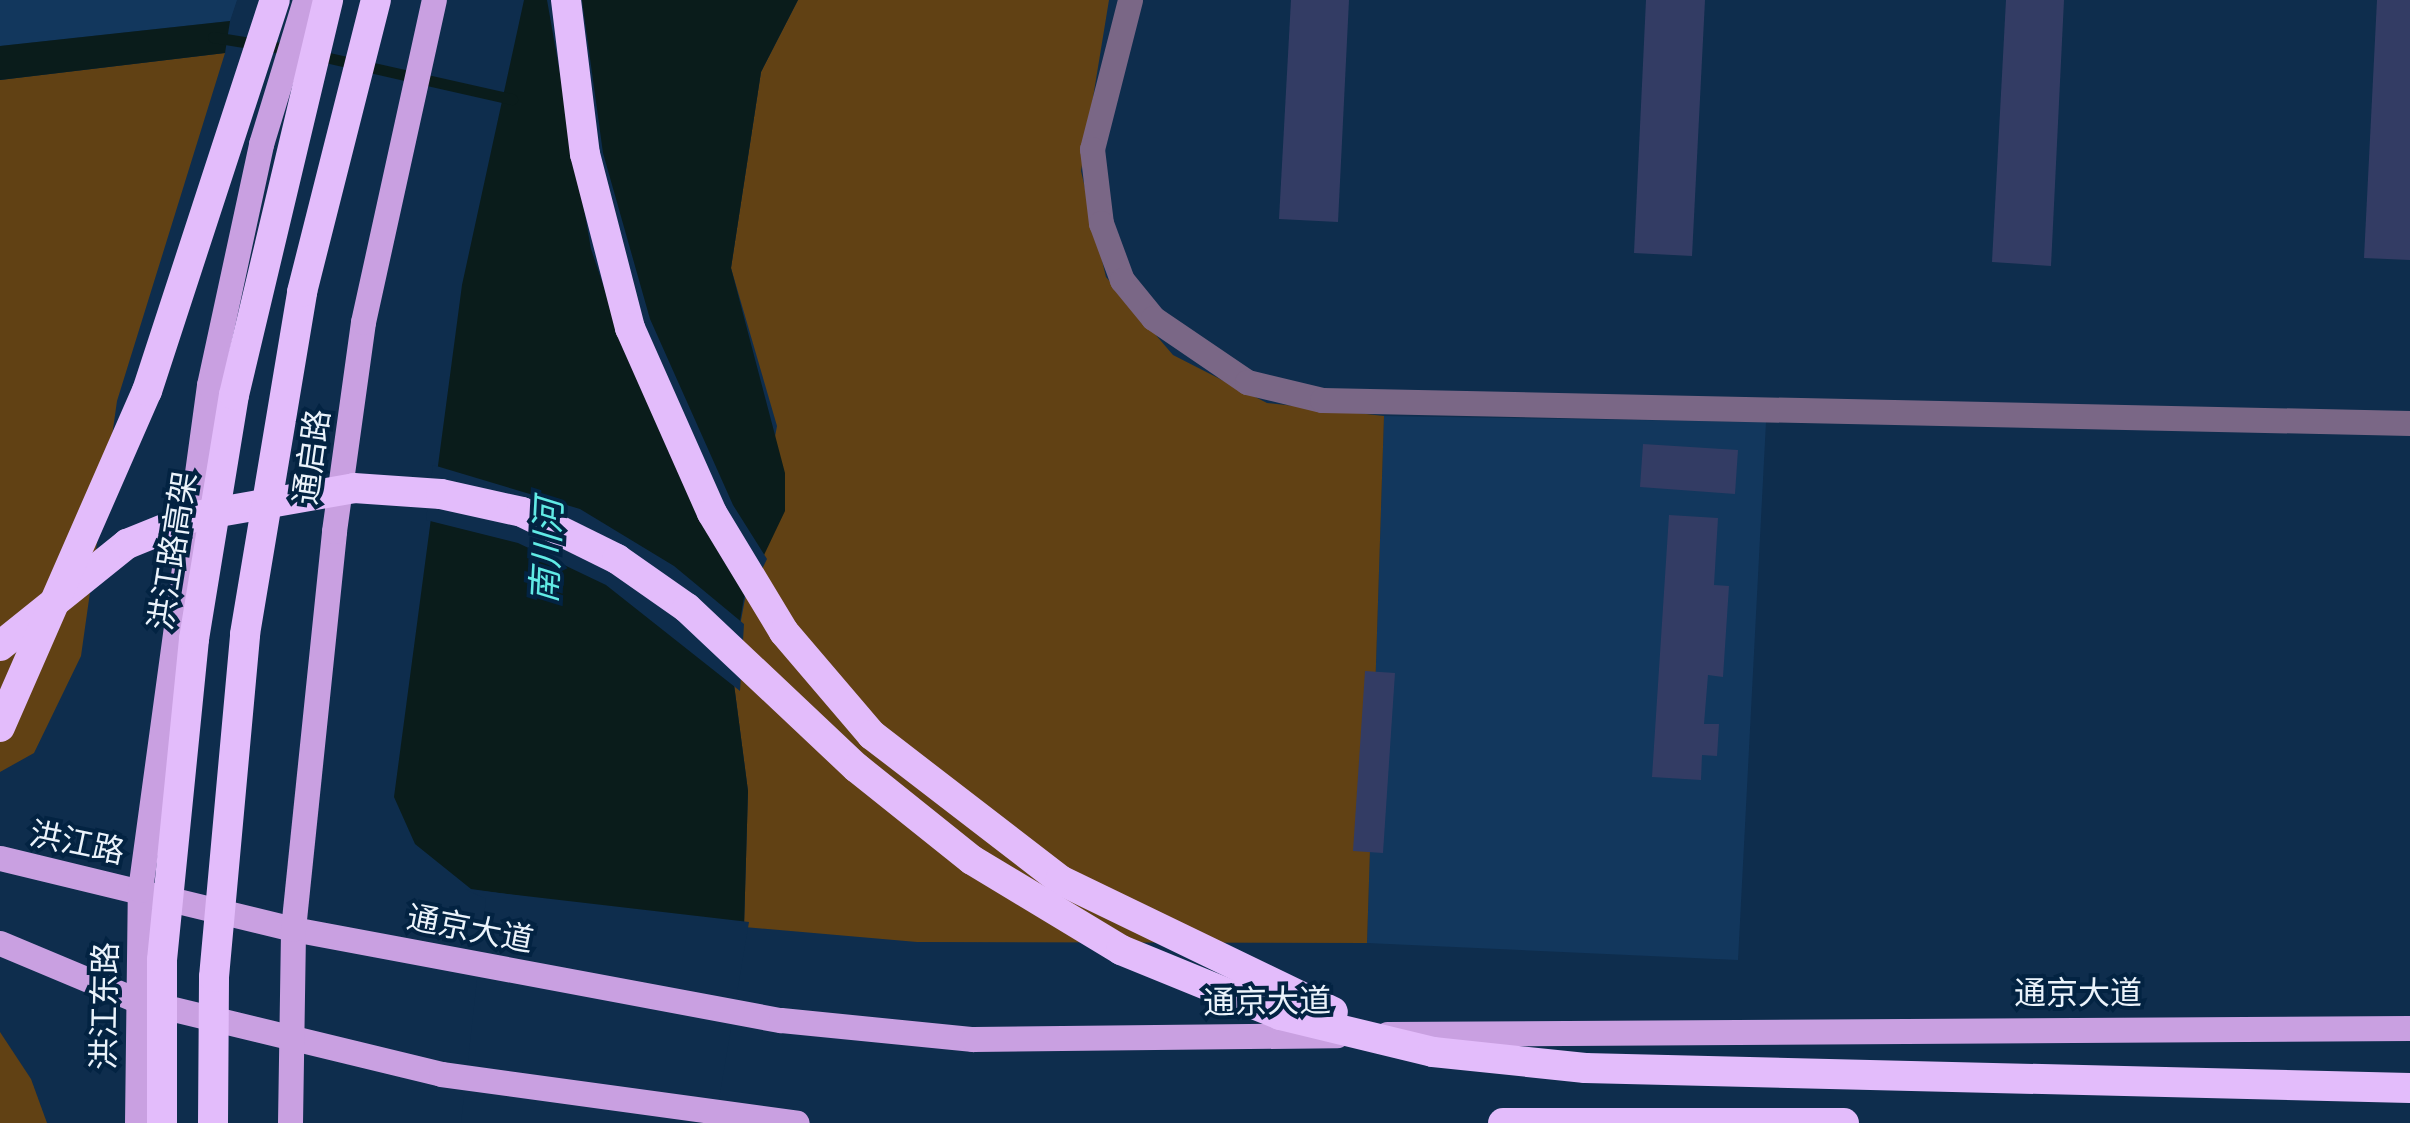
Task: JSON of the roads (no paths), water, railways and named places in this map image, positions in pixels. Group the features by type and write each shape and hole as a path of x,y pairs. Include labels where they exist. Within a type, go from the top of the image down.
{"highway":[{"path":"0,727 147,391 275,0"},
{"name":"洪江路高架","path":"162,1123 162,960 194,640 234,394 328,0"},
{"path":"214,1123 214,977 244,634 302,292 376,0"},
{"path":"566,0 586,154 630,328 712,513 784,632 872,735 1060,880 1301,999 1434,1052"},
{"path":"0,646 127,544 196,516 354,488 441,494 522,512 616,558 687,608 856,768 1043,905 1198,986 1434,1052 1708,1073 2410,1088"},
{"path":"1503,1123 1844,1123"}],"main road":[{"path":"140,890 210,385 261,144 305,0"},
{"name":"通启路","path":"293,929 363,322 434,0"},
{"name":"洪江路","path":"0,858 140,890"},
{"name":"通京大道","path":"140,890 293,929 456,962 781,1020 973,1039 2410,1028"},
{"name":"洪江东路","path":"137,1123 140,890"},
{"path":"290,1123 293,929"},
{"path":"0,943 136,1000 290,1040 442,1074 797,1123"}],"street":[{"path":"1130,0 1092,149 1100,224 1122,280 1153,318 1247,382 1322,400 2410,423"}],"water":[{"name":"南川河","path":"524,0 798,0 761,72 731,268 785,473 785,511 744,597 732,669 748,791 744,927 471,889 415,844 394,797 462,285"},
{"path":"230,21 225,53 0,80 0,46"}],"waterway":[{"path":"213,37 293,50"},
{"path":"316,55 512,99"}]}
